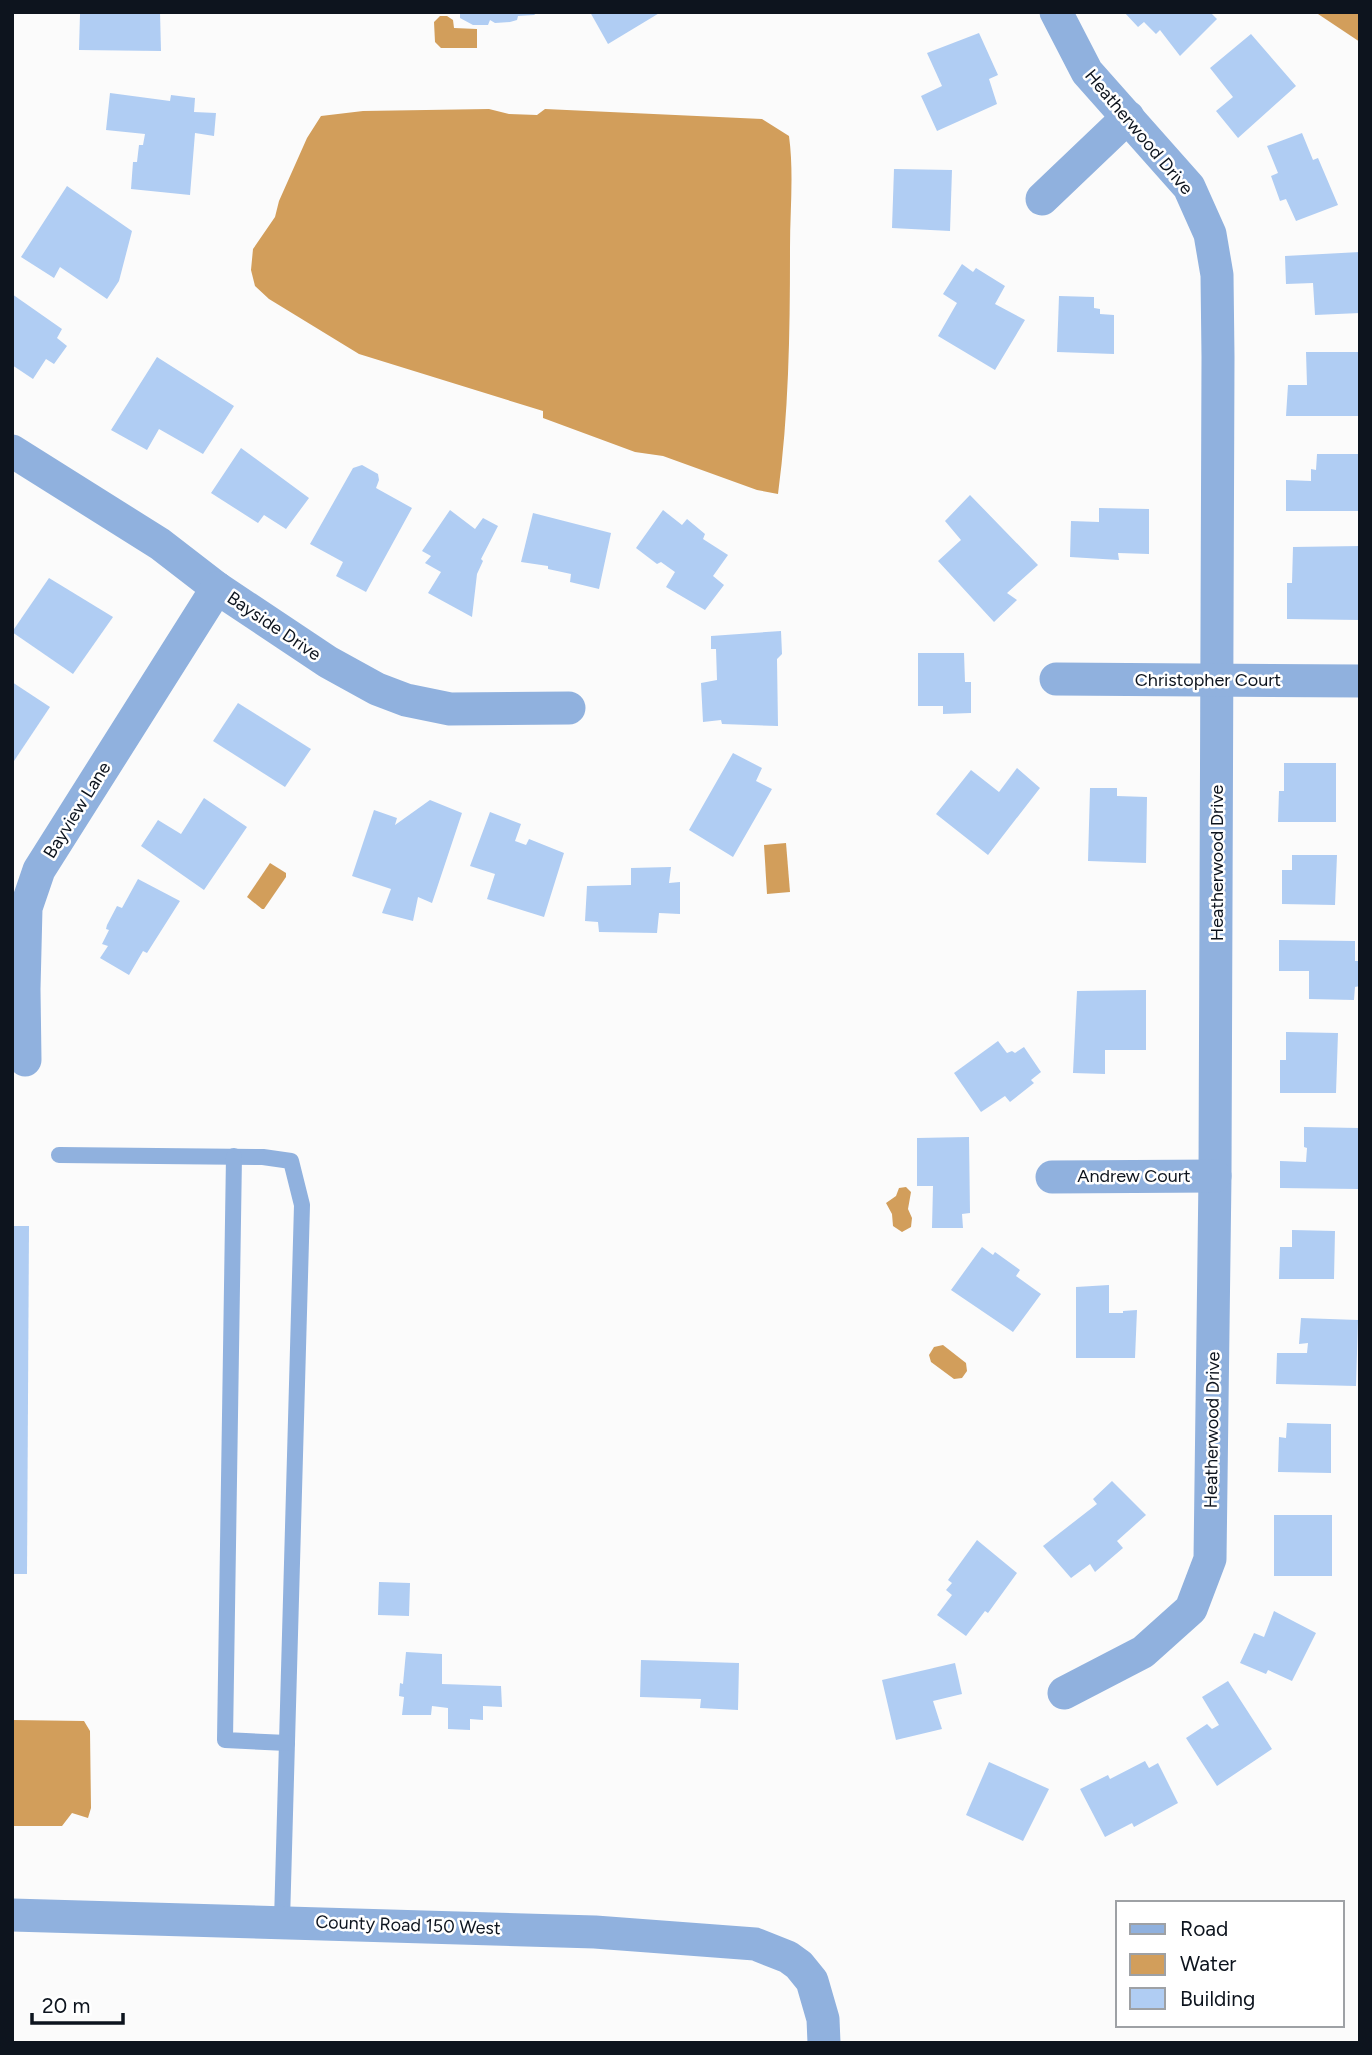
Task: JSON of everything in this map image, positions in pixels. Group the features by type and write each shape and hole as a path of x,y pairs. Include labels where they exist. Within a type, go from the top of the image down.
{"street":[{"name":"Heatherwood Drive","path":"1056,12 1087,72 1189,187 1210,234 1217,275 1218,680 1210,1559 1191,1609 1143,1652 1063,1693"},
{"path":"1042,199 1128,117"},
{"name":"Bayside Drive","path":"12,451 160,544 217,588 328,662 377,689 406,700 450,709 569,708"},
{"name":"Bayview Lane","path":"25,1060 23,989 26,908 39,870 217,588"},
{"name":"Christopher Court","path":"1056,679 1360,681"},
{"name":"Andrew Court","path":"1052,1177 1215,1176"},
{"name":"County Road 150 West","path":"12,1915 595,1932 755,1944 788,1957 799,1965 812,1981 823,2019 824,2043"}],"lane":[{"path":"59,1155 234,1156 291,1161 302,1205 282,1921"},
{"path":"234,1156 225,1740 287,1743"}],"water":[{"path":"1315,12 1360,12 1360,42"},
{"path":"440,16 453,20 454,28 477,29 477,48 441,48 435,42 434,22"},
{"path":"489,109 509,114 537,115 545,109 762,119 789,136 792,178 789,341 785,433 778,494 757,490 663,456 635,452 543,418 543,411 359,354 269,299 255,286 251,270 253,249 275,217 279,201 307,138 321,116 363,111"},
{"path":"786,843 790,892 767,894 764,845"},
{"path":"270,863 286,873 286,877 262,909 247,897"},
{"path":"906,1187 911,1192 908,1209 912,1218 911,1227 902,1232 893,1226 892,1214 886,1203 896,1196 899,1188"},
{"path":"943,1345 966,1363 967,1371 962,1378 954,1379 931,1362 929,1355 934,1347"},
{"path":"12,1720 84,1721 90,1731 91,1808 88,1818 72,1813 62,1826 12,1826"}],"building":[{"path":"160,12 161,51 79,50 80,14"},
{"path":"460,12 538,12 534,15 518,16 517,20 510,22 495,23 490,20 488,25 473,25 460,18"},
{"path":"590,12 661,12 608,44"},
{"path":"1124,12 1210,12 1217,19 1180,56 1160,30 1156,34 1144,22 1138,27"},
{"path":"979,33 998,75 989,79 997,104 937,131 921,96 942,86 927,53"},
{"path":"1251,34 1296,86 1238,138 1216,111 1233,97 1210,68"},
{"path":"110,93 170,101 171,95 195,98 194,112 216,113 214,136 195,133 190,195 131,189 133,162 137,162 139,145 143,145 145,134 106,130"},
{"path":"1302,133 1313,160 1318,158 1338,205 1296,221 1286,199 1280,201 1271,176 1278,173 1267,146"},
{"path":"894,169 952,170 950,231 892,228"},
{"path":"67,186 132,231 119,281 107,299 60,267 54,278 21,257"},
{"path":"1360,252 1360,313 1315,315 1313,283 1286,284 1285,256"},
{"path":"962,264 973,272 976,268 1005,286 995,304 1025,320 995,370 938,336 957,303 943,294"},
{"path":"12,294 62,329 57,338 67,346 54,364 46,359 33,379 12,365"},
{"path":"1059,296 1094,297 1094,308 1100,309 1100,314 1114,315 1114,354 1057,352"},
{"path":"1306,352 1360,352 1360,416 1286,416 1288,385 1307,385"},
{"path":"157,357 234,406 203,454 159,429 147,450 111,430"},
{"path":"241,448 309,498 286,529 264,515 258,523 211,493"},
{"path":"1317,454 1360,454 1360,511 1286,511 1286,480 1311,481 1311,469 1316,470"},
{"path":"362,465 378,474 376,488 412,508 366,592 336,576 343,562 310,544 353,468"},
{"path":"970,495 1038,565 1007,593 1017,600 994,622 938,561 961,540 945,521"},
{"path":"1099,508 1149,509 1149,554 1118,553 1119,560 1070,557 1071,521 1099,522"},
{"path":"450,510 475,529 483,518 498,526 481,559 483,561 477,574 472,617 428,593 441,572 425,563 431,556 422,551"},
{"path":"663,510 682,525 687,519 705,534 703,539 728,555 713,576 724,585 705,610 666,587 675,572 661,562 657,564 636,548"},
{"path":"533,513 611,533 599,589 570,582 571,574 548,569 548,566 521,562"},
{"path":"1360,546 1360,620 1287,619 1287,583 1292,583 1293,547"},
{"path":"49,578 113,617 73,674 12,632"},
{"path":"781,631 782,654 777,659 778,726 722,724 721,720 703,722 701,683 717,680 716,649 711,649 711,636"},
{"path":"918,653 964,653 965,682 971,682 971,713 943,714 943,706 918,706"},
{"path":"12,682 50,707 12,764"},
{"path":"238,703 311,749 285,787 213,741"},
{"path":"733,753 762,768 756,781 772,789 733,857 689,830"},
{"path":"1284,763 1336,763 1336,822 1278,822 1279,791 1284,791"},
{"path":"1017,768 1040,788 988,855 936,814 971,770 999,792"},
{"path":"1090,788 1117,788 1117,796 1147,797 1146,863 1088,861"},
{"path":"204,798 247,827 204,890 141,846 158,820 181,834"},
{"path":"430,800 462,813 432,903 418,897 413,921 382,913 391,889 352,876 374,810 397,818 395,825"},
{"path":"490,812 521,824 515,841 526,845 529,839 564,853 544,917 487,899 495,874 470,866"},
{"path":"1292,855 1337,855 1335,905 1282,904 1282,870 1292,870"},
{"path":"671,867 669,883 680,882 680,914 659,913 657,933 599,932 598,922 585,921 587,886 631,885 631,868"},
{"path":"138,879 180,901 147,953 143,951 129,975 100,958 108,946 102,944 109,930 106,929 107,925 117,906 122,908"},
{"path":"1279,940 1355,941 1355,961 1360,961 1360,986 1355,987 1354,1000 1309,999 1309,971 1279,971"},
{"path":"1146,990 1146,1050 1105,1050 1105,1074 1073,1073 1077,991"},
{"path":"1286,1032 1338,1033 1336,1093 1280,1093 1280,1060 1286,1060"},
{"path":"998,1041 1007,1053 1015,1053 1024,1047 1041,1072 1031,1080 1034,1083 1010,1102 1005,1096 981,1112 954,1073"},
{"path":"1304,1127 1359,1128 1358,1189 1280,1188 1280,1161 1306,1162"},
{"path":"969,1137 970,1213 962,1214 963,1228 932,1228 933,1186 917,1186 917,1138"},
{"path":"12,1226 29,1226 27,1574 12,1574"},
{"path":"1292,1230 1335,1231 1334,1279 1279,1279 1280,1247 1292,1247"},
{"path":"982,1247 993,1255 995,1252 1020,1270 1016,1276 1041,1294 1013,1332 951,1290"},
{"path":"1109,1285 1109,1313 1137,1310 1135,1358 1076,1358 1076,1287"},
{"path":"1301,1318 1358,1320 1356,1386 1276,1384 1277,1353 1307,1353 1308,1343 1299,1344"},
{"path":"1287,1423 1331,1424 1331,1473 1278,1472 1279,1437 1286,1438"},
{"path":"1112,1481 1146,1515 1117,1541 1123,1548 1095,1572 1090,1564 1071,1578 1043,1546 1097,1504 1093,1499"},
{"path":"1274,1515 1332,1515 1332,1576 1274,1576"},
{"path":"977,1540 1017,1573 988,1613 985,1611 966,1636 937,1615 952,1595 946,1590 952,1583 948,1580"},
{"path":"379,1582 410,1583 409,1616 378,1615"},
{"path":"1274,1611 1316,1633 1292,1681 1268,1670 1266,1674 1240,1663 1254,1633 1264,1637"},
{"path":"406,1652 442,1654 442,1684 501,1686 502,1707 483,1706 483,1720 470,1719 470,1730 448,1729 448,1708 432,1706 431,1715 402,1715 404,1697 399,1696"},
{"path":"641,1660 739,1663 738,1710 700,1708 701,1699 640,1697"},
{"path":"955,1663 962,1694 933,1701 942,1729 896,1740 882,1680"},
{"path":"1228,1681 1272,1749 1217,1786 1186,1738 1207,1724 1212,1729 1219,1725 1202,1697"},
{"path":"1145,1761 1149,1768 1158,1763 1178,1803 1134,1827 1132,1823 1105,1837 1080,1789 1108,1775 1110,1779"},
{"path":"989,1762 1049,1789 1023,1841 966,1815"}]}
